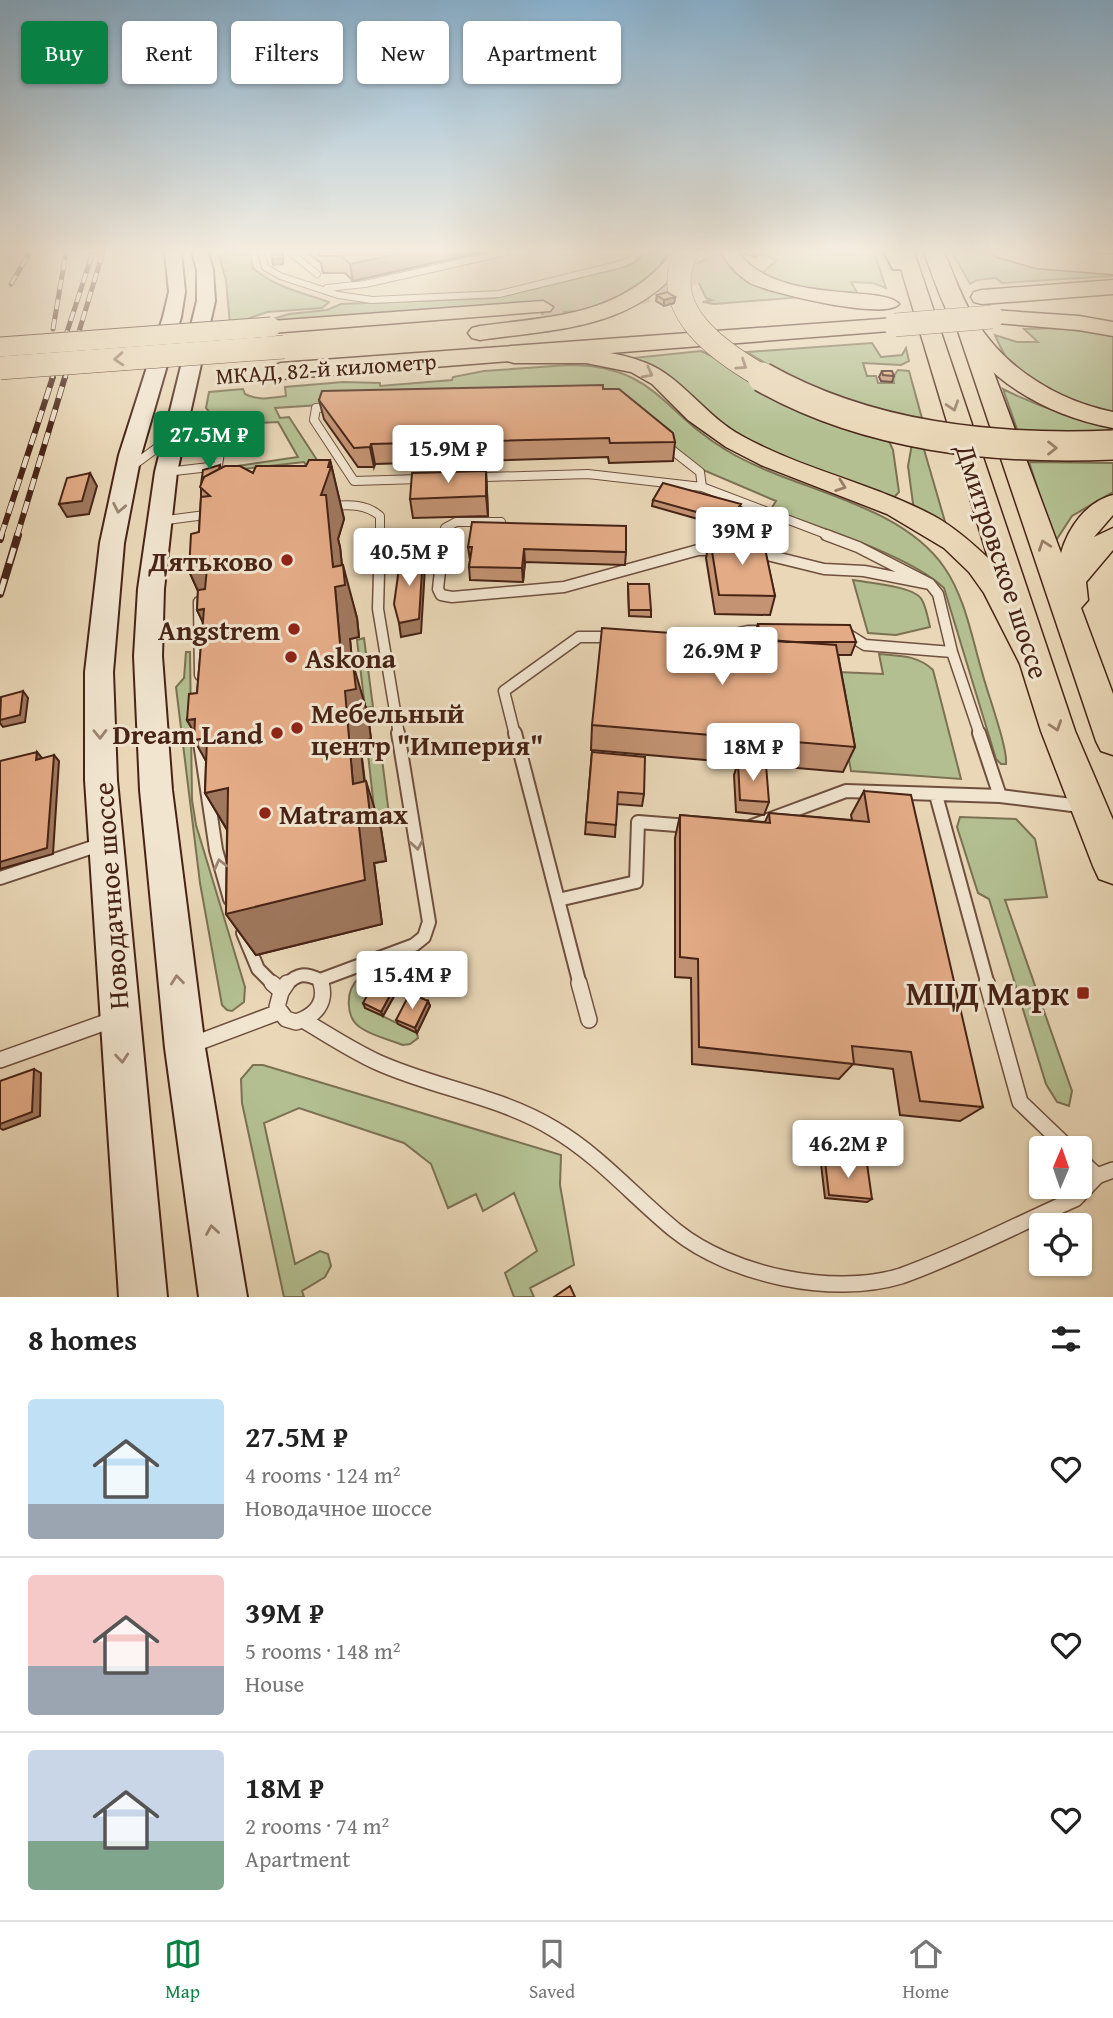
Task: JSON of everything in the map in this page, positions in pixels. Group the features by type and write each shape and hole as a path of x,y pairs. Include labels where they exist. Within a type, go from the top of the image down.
{"highway":[{"path":"480,333 595,313"},
{"path":"688,313 694,324 736,361 795,393 880,424 929,435 1033,448 1113,445"},
{"name":"МКАД, 82-й километр","path":"120,384 279,349 459,357 912,313"},
{"name":"Дмитровское шоссе","path":"960,313 966,325"},
{"path":"1019,313 1113,329"},
{"name":"МКАД, 82-й километр","path":"671,319 892,314"},
{"name":"МКАД, 82-й километр","path":"0,368 643,321"},
{"path":"966,325 1006,372 1026,387 1075,411 1113,420"}],"main road":[{"name":"Новодачное шоссе","path":"143,1297 118,1017 101,779 99,672 112,543 127,470 173,313"},
{"name":"Новодачное шоссе","path":"203,313 173,436 158,521 148,656 156,790 185,1048 223,1297"},
{"path":"0,347 279,349 508,313"},
{"path":"886,313 892,314"},
{"name":"Дмитровское шоссе","path":"923,313 1058,731 1113,866"},
{"name":"Дмитровское шоссе","path":"966,325 1113,741"},
{"path":"459,357 590,358 628,365 654,375 714,429 738,444 772,461 878,499 915,517 950,541 979,565 995,587 1035,661"},
{"path":"1075,633 1071,561 1078,538 1094,519 1113,503"},
{"path":"1071,583 1097,548 1113,537"}],"lane":[{"path":"702,487 700,472 603,396 316,408 314,420 354,481 588,474 702,487 858,547 930,584 938,594 952,652 1000,796"},
{"path":"127,470 173,436 223,430 218,466 166,472"},
{"path":"319,507 359,505 375,510 380,516 378,609 429,922 424,937 414,945 320,980"},
{"path":"158,521 206,521 228,513"},
{"path":"501,522 456,522 445,528 438,589 441,595 452,597 500,594 564,587 698,550 725,550"},
{"path":"739,551 753,551 824,569 864,571 930,584"},
{"path":"199,590 200,684"},
{"path":"698,638 724,638 748,631 775,631"},
{"path":"830,632 844,632 864,645 952,652"},
{"path":"589,1020 505,691 579,637 619,637"},
{"path":"200,723 200,749 216,850 232,907"},
{"path":"741,831 846,791 1000,796 1038,803 1088,806"},
{"path":"936,795 1020,1102 1055,1136"},
{"path":"558,900 636,882 638,822 702,827"},
{"path":"0,878 106,843"},
{"path":"236,919 258,969 280,990"},
{"path":"300,974 308,974 320,980 324,994 318,1010 303,1020 289,1021 279,1012 277,997 286,982 300,974"},
{"path":"185,1048 219,1032 279,1012"},
{"path":"0,1060 118,1017"},
{"path":"303,1020 377,1062 512,1109 554,1129 590,1155 677,1231 716,1257 757,1273 813,1284 857,1284 899,1278 1075,1199 1097,1176 1113,1170"},
{"path":"1092,1171 1097,1176"}],"green space":[{"path":"229,313 266,313 230,325"},
{"path":"303,313 406,313 260,323"},
{"path":"1061,328 1113,336 1113,412 1070,400 1030,383 1009,362 995,335 1017,342 1038,342 1024,329"},
{"path":"872,343 881,357 902,355 906,348 909,361 901,365 863,363 867,376 876,376 878,383 894,383 893,377 898,370 909,371 923,422 877,410 811,386 747,352"},
{"path":"701,351 888,439 893,450 899,492 890,502 739,436 661,370 633,358"},
{"path":"568,365 597,367 639,382 726,450 753,464 872,512 900,527 924,545 944,567 963,604 1001,733 1006,764 1001,764 996,759 944,588 909,564 862,543 771,509 776,501 703,470 600,387 275,408 280,418 289,417 332,483 320,486 304,462 235,470 231,467 298,457 278,422 220,425 206,408 209,392 243,389 245,394 250,396 270,398 286,396 285,387 343,382 380,383 380,386 452,380 453,377 484,371"},
{"path":"1003,389 1056,412 1113,427 1113,435 1019,435"},
{"path":"912,444 923,446 948,532 914,511 908,466"},
{"path":"1029,462 1113,463 1113,492 1072,516 1055,542"},
{"path":"853,580 901,588 918,595 925,606 930,627 896,635 868,633"},
{"path":"364,638 373,707 365,708 357,640"},
{"path":"186,652 190,652 192,800 196,825 245,987 244,1002 232,1011 222,1005 200,883 176,687 184,678"},
{"path":"879,654 915,659 933,670 961,779 851,771 834,675 838,672 883,674"},
{"path":"381,751 390,822 376,826 368,754"},
{"path":"960,817 1016,819 1035,839 1047,897 1005,900 1072,1091 1069,1106 1057,1102 1046,1084 989,899 978,893 957,827"},
{"path":"364,975 384,975 366,1008 417,1033 418,1038 410,1044 403,1045 371,1033 361,1028 352,1018 349,996 354,983"},
{"path":"253,1065 263,1065 561,1155 560,1185 574,1265 530,1288 534,1297 514,1297 505,1273 537,1251 514,1193 483,1211 476,1194 448,1208 431,1164 404,1143 299,1108 264,1123 295,1264 320,1251 328,1254 331,1266 325,1277 302,1291 304,1297 284,1297 242,1103 241,1079"}],"building":[{"path":"882,371 892,371 894,376 883,375"},
{"path":"603,385 603,389 619,389 673,433 675,442 610,443 609,438 371,444 370,447 354,448 319,400 322,391"},
{"name":"Мебельный центр \"Империя\"","path":"309,460 330,460 328,467 331,467 321,495 326,495 333,567 343,565 345,585 335,587 342,666 353,664 356,689 345,691 353,784 366,781 370,814 358,817 365,880 226,914 228,788 205,793 207,738 194,740 195,719 187,720 189,694 197,693 204,609 197,610 198,590 205,589 207,568 189,571 191,534 199,532 201,497 210,496 200,487 204,477 225,466 240,466 253,473 256,466 306,466"},
{"path":"220,465 219,469 204,477 201,484 203,470"},
{"path":"486,471 486,496 410,499 412,473"},
{"path":"90,473 82,501 59,504 67,478"},
{"path":"663,483 741,504 739,507 765,514 759,529 767,531 764,538 726,528 729,521 653,500"},
{"path":"472,522 626,526 626,552 524,549 522,568 469,567 472,547 468,547"},
{"path":"710,539 763,539 775,596 719,595"},
{"path":"401,554 423,555 419,619 399,623 394,604"},
{"path":"628,584 649,584 651,610 629,610"},
{"path":"758,624 850,625 856,642 761,640"},
{"path":"602,628 836,645 855,747 592,725"},
{"path":"23,691 20,715 0,720 1,697"},
{"path":"37,752 36,760 54,755 47,848 0,862 0,761"},
{"path":"592,752 645,757 644,794 618,792 616,825 586,822"},
{"path":"738,763 766,765 769,802 740,800"},
{"path":"864,791 911,795 983,1107 920,1101 911,1052 852,1046 854,1064 699,1047 698,959 680,957 680,815 770,823 769,813 869,822"},
{"path":"377,978 395,986 381,1012 363,1003"},
{"path":"410,993 428,1001 415,1028 396,1020"},
{"path":"34,1069 32,1112 0,1124 0,1081"},
{"path":"825,1161 867,1164 872,1199 829,1195"},
{"path":"570,1286 575,1297 554,1297"}],"railway":[{"path":"53,329 56,313"},
{"path":"52,378 73,313"},
{"path":"65,378 85,313"},
{"path":"1,536 53,377"},
{"path":"17,536 65,377"},
{"path":"0,539 1,535"},
{"path":"0,594 18,535"}],"place":[{"name":"Дятьково","path":"287,560"},
{"name":"Angstrem","path":"294,629"},
{"name":"Askona","path":"291,657"},
{"name":"Мебельный центр \"Империя\"","path":"297,728"},
{"name":"Dream Land","path":"277,733"},
{"name":"Matramax","path":"265,813"},
{"name":"МЦД Марк","path":"1083,993"}]}
